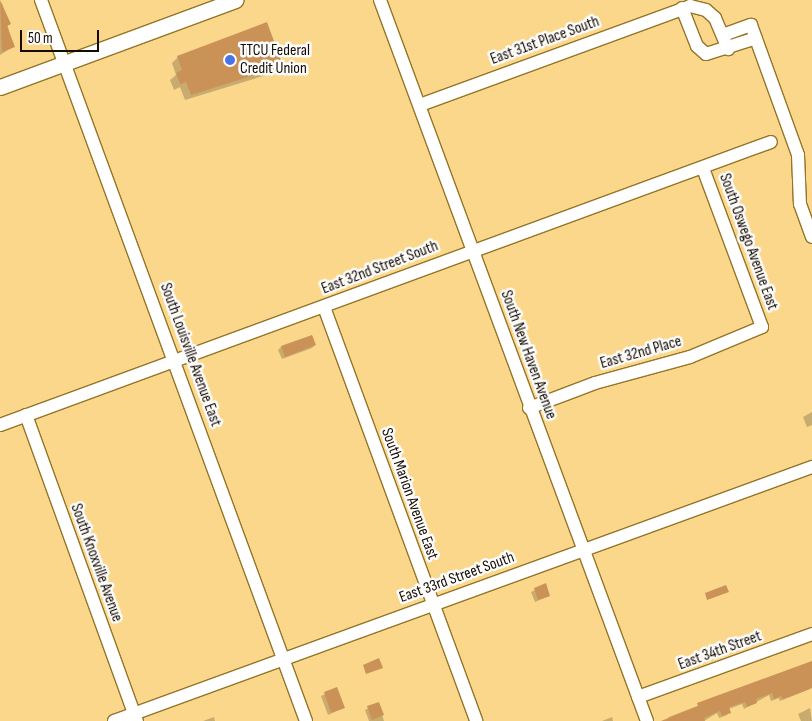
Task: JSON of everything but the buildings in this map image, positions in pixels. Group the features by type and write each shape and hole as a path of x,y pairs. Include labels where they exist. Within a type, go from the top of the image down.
{"main road":[{"path":"0,87 234,0"}],"street":[{"name":"South Louisville Avenue East","path":"41,0 306,721"},
{"name":"South New Haven Avenue","path":"380,0 529,408 647,721"},
{"name":"East 31st Place South","path":"420,106 682,8 697,6 706,10 715,18 724,35 728,49"},
{"path":"682,8 701,51 714,54 756,38"},
{"path":"724,35 750,25 756,38 798,155 800,204 812,237"},
{"name":"East 32nd Street South","path":"0,425 772,142"},
{"name":"South Oswego Avenue East","path":"703,168 762,327"},
{"name":"South Marion Avenue East","path":"324,307 476,721"},
{"name":"East 32nd Place","path":"529,408 595,383 690,357 762,327"},
{"name":"South Knoxville Avenue","path":"26,415 136,717"},
{"name":"East 33rd Street South","path":"114,721 136,717 283,659 812,466"},
{"name":"East 34th Street","path":"638,697 812,634"}],"place":[{"name":"TTCU Federal Credit Union","path":"230,60"}]}
